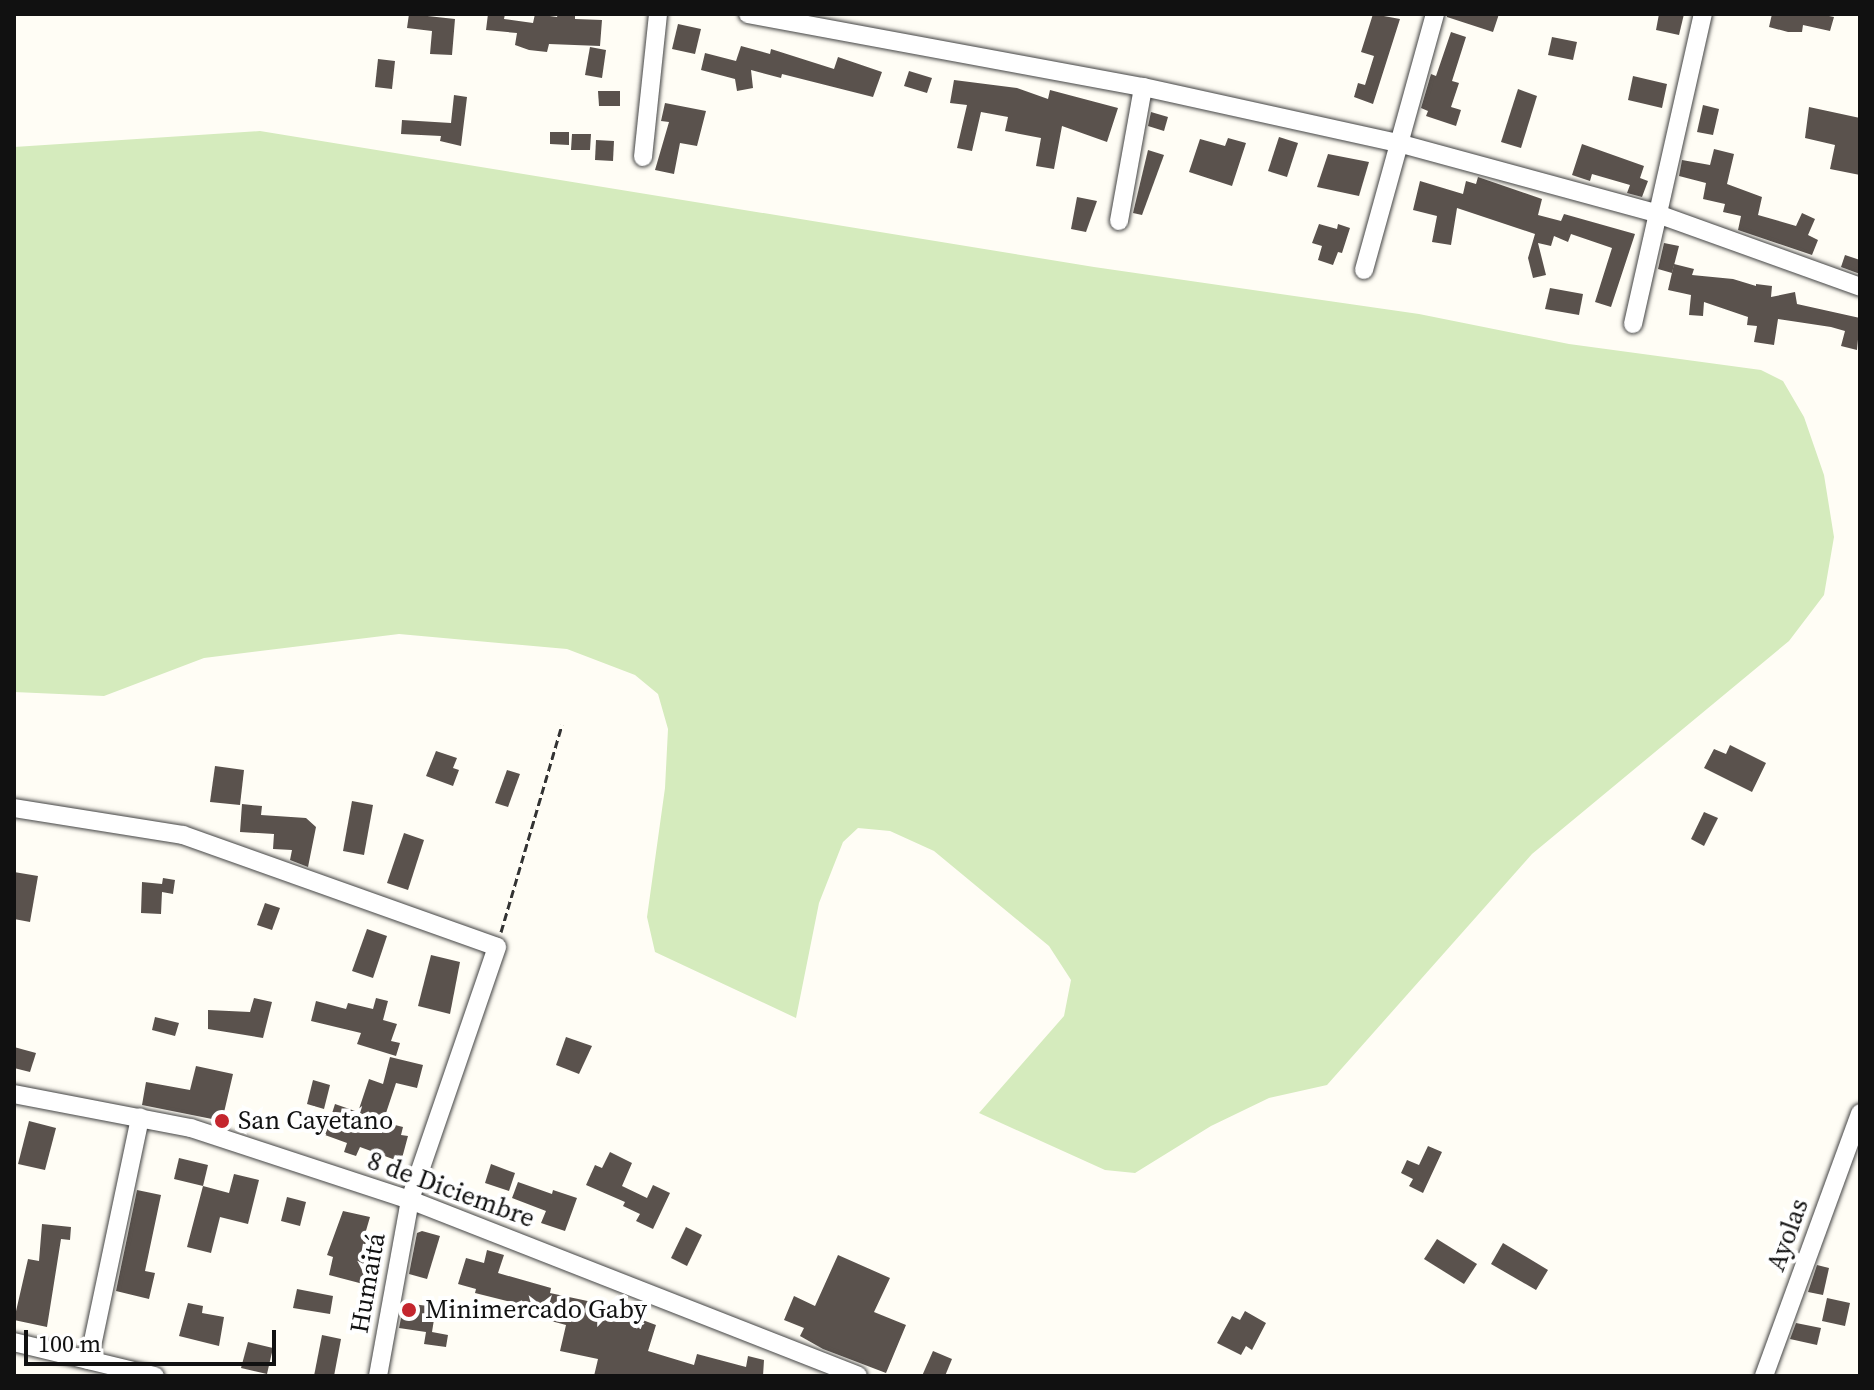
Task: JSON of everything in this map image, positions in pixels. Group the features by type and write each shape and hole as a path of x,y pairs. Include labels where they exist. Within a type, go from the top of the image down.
{"street":[{"path":"643,157 658,14"},
{"path":"748,14 1143,87 1398,143 1655,213 1860,287"},
{"path":"1364,270 1435,14"},
{"path":"1633,324 1655,213 1703,14"},
{"path":"1119,221 1143,87"},
{"path":"14,808 183,835 497,947"},
{"name":"Humaitá","path":"378,1376 410,1200 497,947"},
{"name":"8 de Diciembre","path":"14,1094 191,1128 410,1200 858,1376"},
{"name":"Ayolas","path":"1764,1376 1860,1113"},
{"path":"89,1360 140,1117"},
{"path":"14,1342 155,1376"}],"path":[{"path":"497,947 562,725"}],"green space":[{"path":"260,131 1094,267 1419,314 1569,344 1761,370 1783,381 1804,417 1824,475 1834,537 1824,595 1789,641 1532,854 1327,1085 1269,1098 1211,1126 1135,1173 1105,1170 979,1113 1064,1016 1071,980 1049,946 934,851 890,831 858,828 843,842 819,903 796,1018 655,952 647,917 665,788 668,729 658,694 635,675 567,649 399,634 204,658 104,696 14,692 14,147"}],"building":[{"path":"409,14 455,19 452,55 430,54 432,31 407,28"},
{"path":"488,14 505,14 504,19 533,23 535,14 557,17 558,14 575,14 575,19 602,20 600,46 549,44 547,52 529,50 515,45 517,33 486,30"},
{"path":"1373,14 1400,19 1373,104 1354,97 1358,83 1365,85 1374,56 1361,52"},
{"path":"1447,14 1499,14 1493,32 1447,17"},
{"path":"1659,14 1684,14 1679,35 1656,30"},
{"path":"1772,14 1834,17 1830,31 1803,25 1802,32 1788,32 1769,27"},
{"path":"678,24 701,29 695,54 672,49"},
{"path":"1451,32 1466,37 1452,81 1459,83 1451,107 1461,110 1456,126 1426,116 1428,111 1421,108 1431,74 1436,76"},
{"path":"1552,37 1577,42 1573,60 1548,55"},
{"path":"741,46 770,54 771,49 834,69 838,57 882,72 873,97 782,74 781,78 751,70 753,88 737,91 735,79 701,70 705,53 736,61"},
{"path":"590,47 606,50 602,78 585,75"},
{"path":"378,59 395,61 392,89 375,87"},
{"path":"909,71 932,78 927,93 904,86"},
{"path":"1633,76 1667,84 1662,108 1628,100"},
{"path":"954,80 1017,88 1048,99 1050,90 1118,108 1107,142 1062,126 1054,169 1036,166 1041,138 1005,131 1008,117 981,112 972,151 957,148 967,105 950,103"},
{"path":"1518,89 1537,96 1521,148 1501,142"},
{"path":"598,91 620,91 620,106 599,106"},
{"path":"454,95 467,97 461,146 440,141 441,136 401,134 402,120 451,123"},
{"path":"665,103 706,111 697,146 680,143 674,174 655,170 669,122 661,121"},
{"path":"1703,105 1719,109 1713,135 1697,132"},
{"path":"1809,107 1860,118 1860,175 1830,169 1835,145 1805,138"},
{"path":"1151,112 1168,117 1164,131 1148,126"},
{"path":"550,132 569,132 569,145 550,144"},
{"path":"572,134 591,134 590,150 571,150"},
{"path":"1279,137 1298,143 1287,177 1268,171"},
{"path":"1228,138 1246,143 1232,186 1189,172 1200,139 1225,146"},
{"path":"596,140 614,141 613,161 595,160"},
{"path":"1582,144 1644,166 1640,178 1648,181 1642,197 1627,193 1630,185 1592,174 1590,181 1572,175"},
{"path":"1714,149 1734,154 1727,184 1762,197 1758,215 1796,226 1802,213 1815,219 1808,235 1818,240 1812,255 1738,230 1741,216 1723,212 1725,204 1703,199 1706,183 1679,176 1682,160 1710,165"},
{"path":"1148,150 1164,155 1142,215 1133,213"},
{"path":"1328,154 1369,162 1359,196 1317,187"},
{"path":"1478,177 1542,199 1538,215 1561,221 1564,214 1635,234 1611,307 1595,302 1612,248 1571,234 1568,242 1554,236 1551,246 1538,243 1546,275 1533,278 1528,258 1535,234 1457,208 1451,245 1432,242 1437,216 1413,210 1420,181 1463,194 1466,181 1476,184"},
{"path":"1077,197 1097,201 1086,232 1071,229"},
{"path":"1319,224 1337,229 1338,224 1350,228 1342,253 1338,252 1333,265 1318,260 1322,246 1312,243"},
{"path":"1664,243 1679,246 1672,273 1658,269"},
{"path":"1845,255 1860,260 1860,274 1841,267"},
{"path":"1674,264 1694,269 1692,275 1772,286 1771,297 1795,292 1797,304 1860,318 1857,350 1841,346 1845,331 1831,327 1778,319 1774,345 1754,342 1757,326 1747,325 1748,317 1704,302 1703,316 1689,315 1691,295 1668,290"},
{"path":"1550,288 1583,294 1579,315 1545,309"},
{"path":"1730,745 1766,763 1752,792 1704,768 1714,749 1726,754"},
{"path":"436,751 457,758 453,768 459,770 453,786 426,776"},
{"path":"215,766 244,770 240,805 210,802"},
{"path":"507,770 520,774 508,807 495,803"},
{"path":"352,801 373,805 364,855 343,851"},
{"path":"242,804 262,806 261,815 306,818 316,827 308,867 290,860 292,850 273,849 274,834 240,832"},
{"path":"1704,812 1718,818 1704,846 1691,839"},
{"path":"404,833 424,840 408,890 387,883"},
{"path":"14,872 38,876 30,922 14,919"},
{"path":"163,878 175,880 173,894 162,892 161,914 141,913 142,882 162,884"},
{"path":"265,903 280,908 272,930 257,925"},
{"path":"367,929 387,936 373,978 352,971"},
{"path":"431,955 460,962 450,1014 418,1006"},
{"path":"254,998 272,1002 263,1038 208,1029 208,1010 250,1012"},
{"path":"376,998 388,1001 383,1020 397,1024 391,1041 400,1043 396,1056 357,1044 361,1033 311,1021 316,1001 346,1009 348,1003 373,1009"},
{"path":"155,1017 179,1023 175,1036 152,1030"},
{"path":"566,1037 592,1046 579,1074 556,1065"},
{"path":"14,1047 36,1053 30,1072 14,1068"},
{"path":"390,1057 423,1065 417,1088 396,1083 383,1122 403,1127 401,1135 408,1136 401,1162 360,1147 356,1156 344,1152 347,1143 325,1135 335,1104 358,1112 369,1079 383,1084"},
{"path":"196,1066 233,1074 222,1121 142,1105 146,1082 190,1090"},
{"path":"313,1080 330,1085 324,1109 307,1104"},
{"path":"29,1121 56,1128 45,1170 18,1164"},
{"path":"1428,1146 1442,1152 1423,1193 1409,1186 1413,1179 1401,1173 1407,1160 1419,1165"},
{"path":"610,1152 632,1163 622,1186 647,1198 653,1185 670,1193 653,1229 636,1221 640,1214 623,1206 625,1202 586,1185 595,1165 602,1168"},
{"path":"179,1158 208,1165 203,1186 174,1179"},
{"path":"491,1164 515,1173 509,1191 485,1183"},
{"path":"234,1174 259,1180 248,1224 220,1217 211,1253 187,1247 203,1186 229,1193"},
{"path":"518,1182 552,1194 553,1190 577,1198 565,1231 541,1223 546,1211 512,1198"},
{"path":"137,1190 161,1195 145,1271 155,1273 149,1299 116,1291"},
{"path":"287,1197 306,1202 300,1226 281,1221"},
{"path":"343,1211 370,1217 363,1241 369,1243 362,1270 370,1272 367,1285 329,1275 333,1257 327,1255"},
{"path":"42,1224 71,1227 70,1240 61,1239 47,1327 14,1320 28,1259 39,1261"},
{"path":"686,1227 702,1235 687,1266 671,1258"},
{"path":"422,1231 440,1236 427,1279 409,1274 417,1233"},
{"path":"1437,1239 1477,1264 1464,1284 1424,1259"},
{"path":"1503,1243 1548,1270 1536,1290 1491,1264"},
{"path":"487,1250 504,1255 498,1273 551,1288 550,1293 597,1303 656,1325 648,1351 694,1365 697,1354 746,1367 748,1356 764,1360 763,1376 594,1376 598,1359 560,1351 566,1325 525,1314 527,1306 475,1293 476,1289 458,1284 466,1258 484,1263"},
{"path":"838,1255 890,1278 874,1312 906,1325 886,1373 823,1349 800,1336 804,1328 784,1320 794,1296 815,1306"},
{"path":"1817,1265 1829,1268 1823,1295 1808,1292"},
{"path":"297,1289 333,1296 330,1314 293,1308"},
{"path":"1827,1298 1850,1303 1845,1326 1822,1321"},
{"path":"188,1303 203,1306 202,1313 224,1317 219,1346 179,1336"},
{"path":"404,1303 436,1307 432,1332 448,1335 446,1347 424,1344 426,1332 399,1328"},
{"path":"1245,1311 1266,1323 1252,1350 1246,1346 1241,1355 1217,1343 1232,1316 1240,1320"},
{"path":"1796,1323 1821,1328 1817,1345 1790,1339"},
{"path":"322,1335 341,1339 334,1376 314,1376"},
{"path":"248,1342 273,1348 267,1374 241,1368"},
{"path":"933,1351 952,1359 945,1376 922,1376"}],"place":[{"name":"San Cayetano","path":"222,1121"},
{"name":"Minimercado Gaby","path":"409,1310"}]}
